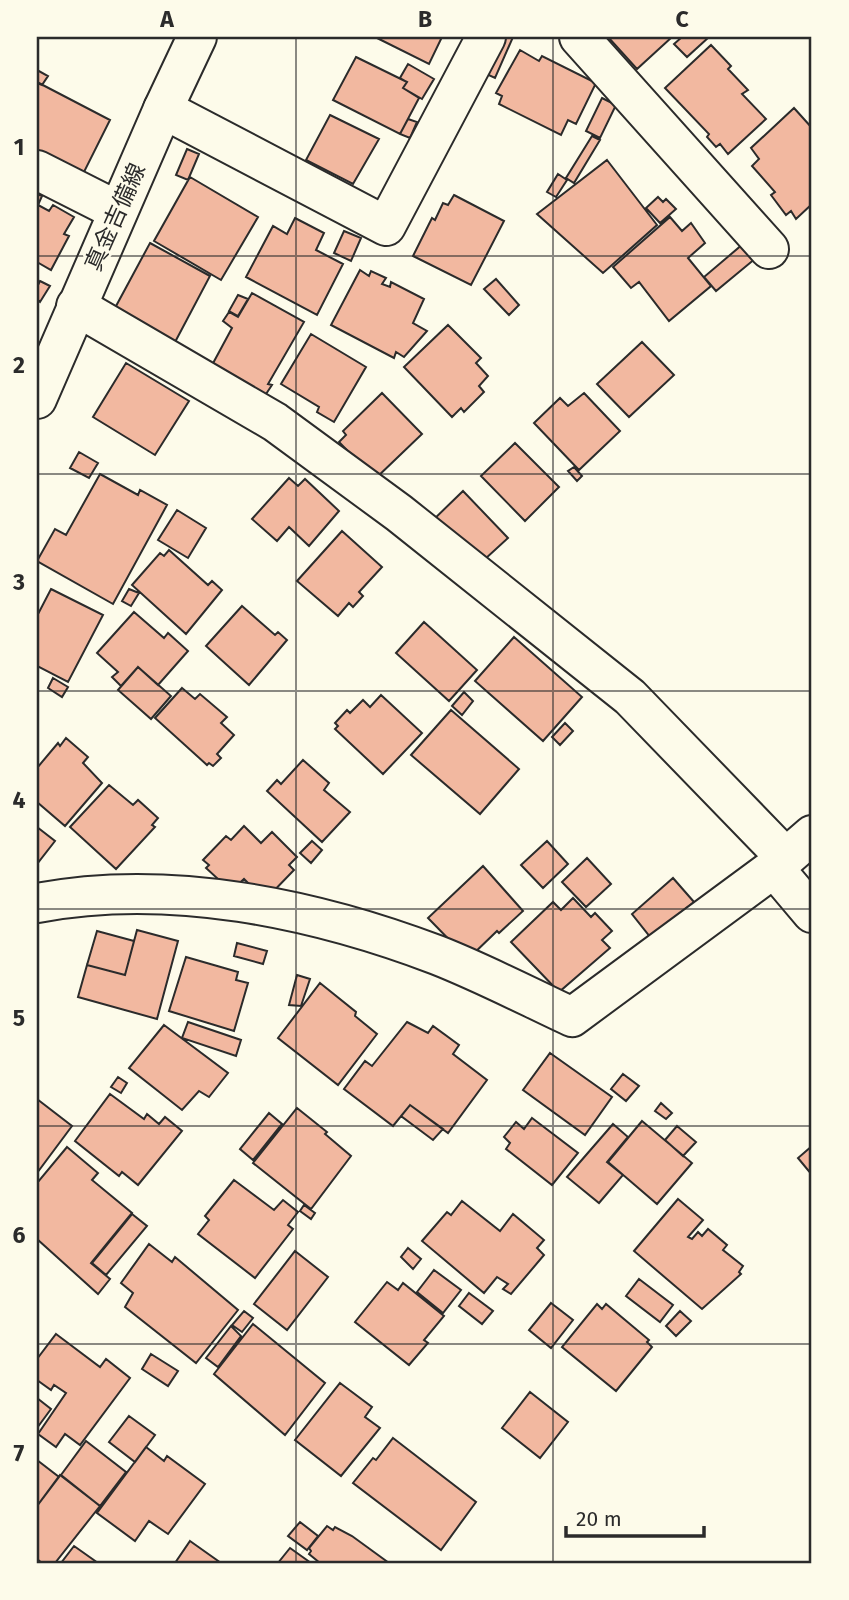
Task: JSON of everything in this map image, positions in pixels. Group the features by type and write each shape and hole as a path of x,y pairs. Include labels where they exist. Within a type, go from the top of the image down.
{"street":[{"name":"真金吉備線","path":"37,399 197,37"},
{"path":"163,109 386,226 486,37"},
{"path":"579,37 769,249"},
{"path":"37,170 118,211"},
{"path":"76,306 275,422 398,513 630,697 791,854 812,913"},
{"path":"37,902 72,896 132,894 214,899 293,911 370,931 440,956 572,1017 791,854"}],"building":[{"path":"375,37 442,37 429,64"},
{"path":"498,37 513,37 495,78 482,72"},
{"path":"608,37 672,37 637,69"},
{"path":"682,37 709,37 687,57 674,44"},
{"path":"711,45 731,66 728,69 748,90 742,94 766,119 728,154 720,144 716,147 707,137 709,134 665,88"},
{"path":"520,50 539,61 542,56 596,83 576,124 568,120 561,135 499,104 502,96 496,93"},
{"path":"356,57 407,82 403,88 419,98 400,134 333,100"},
{"path":"408,64 434,79 422,99 403,88 407,82 400,78"},
{"path":"37,70 48,76 42,85 37,83"},
{"path":"37,82 110,120 82,176 37,152"},
{"path":"602,98 616,105 600,138 586,131"},
{"path":"794,108 812,128 812,204 796,219 791,211 786,215 771,195 775,192 752,166 759,159 751,148"},
{"path":"330,115 379,139 353,184 306,160"},
{"path":"408,119 417,122 410,138 400,134"},
{"path":"592,136 600,140 574,183 566,178"},
{"path":"187,149 199,154 188,180 176,175"},
{"path":"607,160 657,225 603,273 537,214"},
{"path":"558,174 567,180 556,197 547,192"},
{"path":"190,177 258,217 221,280 154,241"},
{"path":"37,194 42,196 38,205 49,211 53,205 74,217 64,234 69,236 51,270 37,262"},
{"path":"454,195 504,221 471,285 413,256 432,218 435,220 443,203 448,205"},
{"path":"658,197 663,202 666,199 676,209 660,223 646,208"},
{"path":"670,217 682,231 691,223 705,243 688,258 711,286 669,321 639,282 631,288 613,267"},
{"path":"295,218 324,233 316,250 343,264 317,315 246,277 273,226 287,234"},
{"path":"344,231 361,238 351,261 334,253"},
{"path":"150,243 210,276 174,344 115,308"},
{"path":"743,244 756,258 716,291 704,277"},
{"path":"360,270 369,276 371,271 386,278 382,284 390,287 391,282 424,299 413,323 427,331 404,357 396,352 394,358 331,325"},
{"path":"496,279 519,305 509,315 484,289"},
{"path":"40,281 50,286 40,302 37,299 37,287"},
{"path":"252,293 304,322 268,384 272,385 262,400 211,367 232,328 223,321 229,312 238,317"},
{"path":"238,295 248,299 238,316 229,311"},
{"path":"448,325 481,358 476,363 488,376 479,386 484,392 464,412 461,408 452,417 404,367"},
{"path":"311,334 366,367 334,422 317,412 319,407 281,384"},
{"path":"642,342 674,375 629,417 597,384"},
{"path":"126,363 189,401 155,455 93,417"},
{"path":"382,393 422,434 375,479 339,442 346,435 343,431"},
{"path":"584,393 620,431 579,470 534,423 560,398 568,406"},
{"path":"515,443 559,487 525,521 481,476"},
{"path":"79,452 98,463 89,478 70,468"},
{"path":"574,467 582,476 577,481 568,471"},
{"path":"100,474 138,495 140,490 167,505 113,604 37,561 55,529 66,535"},
{"path":"289,478 298,486 305,479 339,511 309,546 289,527 277,541 252,519"},
{"path":"463,491 508,538 484,560 430,523"},
{"path":"177,510 206,528 188,558 158,540"},
{"path":"342,531 382,567 359,592 363,596 353,607 349,603 338,616 297,581"},
{"path":"169,550 208,585 212,581 222,590 186,634 132,585 160,553 164,556"},
{"path":"51,589 103,615 68,682 37,666 37,616"},
{"path":"129,589 139,593 131,606 122,601"},
{"path":"242,606 275,635 278,632 287,640 249,685 206,646"},
{"path":"134,612 164,638 168,633 188,651 158,685 138,667 121,686 112,677 118,672 97,653"},
{"path":"424,622 477,670 449,701 396,653"},
{"path":"514,637 582,697 543,741 475,681"},
{"path":"138,667 171,696 151,719 118,690"},
{"path":"53,678 68,687 62,697 48,688"},
{"path":"182,688 195,699 200,694 227,717 221,723 234,735 217,754 221,758 213,766 209,763 207,765 155,718"},
{"path":"464,692 473,701 462,715 452,706"},
{"path":"381,695 422,733 383,774 335,729 338,726 335,723 347,710 350,713 363,700 370,707"},
{"path":"451,710 519,769 480,814 411,755"},
{"path":"565,723 573,731 560,745 552,737"},
{"path":"66,738 88,757 83,763 102,783 65,826 37,802 37,768 58,743 60,746"},
{"path":"303,760 329,783 324,790 350,812 322,842 267,791 277,780 281,784"},
{"path":"109,785 133,805 138,800 158,818 152,825 155,827 116,869 70,827"},
{"path":"244,826 261,843 272,832 297,857 289,865 294,870 265,900 244,879 231,891 206,868 209,865 203,860 226,836 231,840"},
{"path":"37,827 55,841 37,864"},
{"path":"312,841 322,850 311,863 300,853"},
{"path":"547,841 568,864 543,888 521,865"},
{"path":"587,858 611,884 586,907 562,882"},
{"path":"483,866 523,911 468,959 428,918"},
{"path":"673,878 694,902 651,938 632,914"},
{"path":"573,898 591,917 595,913 612,931 602,940 610,948 559,992 511,942 553,902 561,910"},
{"path":"137,930 178,941 157,1019 78,997 87,965 125,975"},
{"path":"97,931 134,941 125,975 87,965"},
{"path":"237,943 267,951 263,964 234,956"},
{"path":"186,957 238,972 236,980 248,983 234,1031 169,1011"},
{"path":"297,975 310,979 301,1006 289,1005"},
{"path":"320,983 356,1012 355,1016 377,1034 338,1085 278,1038"},
{"path":"188,1022 241,1040 236,1056 182,1038"},
{"path":"407,1022 428,1033 433,1026 459,1045 453,1054 487,1080 448,1133 410,1105 393,1126 344,1089 365,1061 372,1066"},
{"path":"164,1025 228,1073 209,1097 199,1091 182,1110 129,1068"},
{"path":"550,1053 612,1097 585,1135 523,1090"},
{"path":"623,1074 639,1086 626,1101 611,1089"},
{"path":"118,1077 127,1083 121,1093 111,1087"},
{"path":"110,1094 144,1119 147,1114 159,1124 165,1117 182,1131 138,1185 122,1172 119,1176 75,1141"},
{"path":"37,1099 72,1126 37,1173"},
{"path":"661,1103 672,1113 666,1119 655,1111"},
{"path":"410,1105 443,1129 433,1140 401,1116"},
{"path":"297,1108 351,1156 311,1209 253,1163"},
{"path":"269,1113 282,1124 253,1160 240,1149"},
{"path":"532,1118 578,1153 552,1185 506,1149 510,1143 504,1137 516,1122 524,1129"},
{"path":"642,1121 692,1163 657,1204 608,1162"},
{"path":"613,1124 628,1137 607,1162 623,1175 599,1203 567,1177"},
{"path":"677,1126 696,1142 683,1156 665,1140"},
{"path":"812,1146 812,1175 798,1158"},
{"path":"67,1147 98,1173 92,1180 132,1213 91,1263 110,1279 98,1294 37,1239 37,1183"},
{"path":"234,1180 274,1210 283,1200 298,1212 288,1225 293,1229 255,1278 198,1234 209,1220 205,1216"},
{"path":"678,1199 703,1220 688,1237 692,1239 698,1232 702,1236 708,1229 727,1245 723,1250 743,1266 739,1272 741,1274 702,1309 634,1251"},
{"path":"462,1201 500,1231 513,1214 544,1240 537,1248 544,1255 511,1294 503,1289 508,1284 497,1277 484,1293 422,1241 447,1212 451,1215"},
{"path":"304,1205 315,1213 311,1219 300,1211"},
{"path":"132,1214 147,1226 106,1275 92,1263"},
{"path":"149,1244 172,1262 175,1257 238,1310 196,1363 125,1307 133,1293 121,1283"},
{"path":"408,1248 421,1259 413,1269 401,1257"},
{"path":"295,1251 328,1277 287,1330 254,1304"},
{"path":"434,1270 461,1290 443,1313 417,1292"},
{"path":"639,1279 673,1305 660,1322 626,1296"},
{"path":"387,1282 398,1290 403,1283 444,1316 424,1340 428,1343 409,1365 355,1322"},
{"path":"469,1293 493,1311 482,1324 459,1306"},
{"path":"551,1303 573,1320 551,1348 529,1330"},
{"path":"597,1304 602,1309 606,1304 649,1340 647,1342 652,1347 616,1391 562,1347"},
{"path":"244,1311 253,1318 242,1332 232,1325"},
{"path":"680,1311 691,1321 676,1336 666,1326"},
{"path":"253,1324 325,1383 285,1435 214,1374"},
{"path":"231,1326 241,1336 218,1367 206,1358"},
{"path":"56,1334 100,1367 106,1359 130,1378 80,1445 65,1434 56,1447 38,1434 66,1393 54,1385 51,1390 37,1380 37,1359"},
{"path":"151,1354 178,1371 168,1386 142,1369"},
{"path":"340,1383 372,1407 365,1417 380,1428 341,1476 295,1440"},
{"path":"530,1392 568,1422 540,1458 502,1428"},
{"path":"37,1398 51,1409 37,1428"},
{"path":"129,1416 155,1435 135,1462 109,1442"},
{"path":"393,1438 476,1502 441,1550 353,1483"},
{"path":"86,1441 126,1472 100,1506 61,1475"},
{"path":"146,1447 164,1461 167,1456 205,1484 168,1534 149,1521 135,1541 97,1513"},
{"path":"37,1460 59,1477 37,1506"},
{"path":"60,1475 100,1506 55,1563 42,1563 37,1559 37,1506"},
{"path":"300,1522 318,1536 307,1550 288,1536"},
{"path":"327,1526 352,1536 389,1563 320,1563 309,1554 309,1548"},
{"path":"190,1541 221,1563 175,1563"},
{"path":"74,1546 98,1563 61,1563"},
{"path":"290,1548 311,1563 278,1563"}]}
